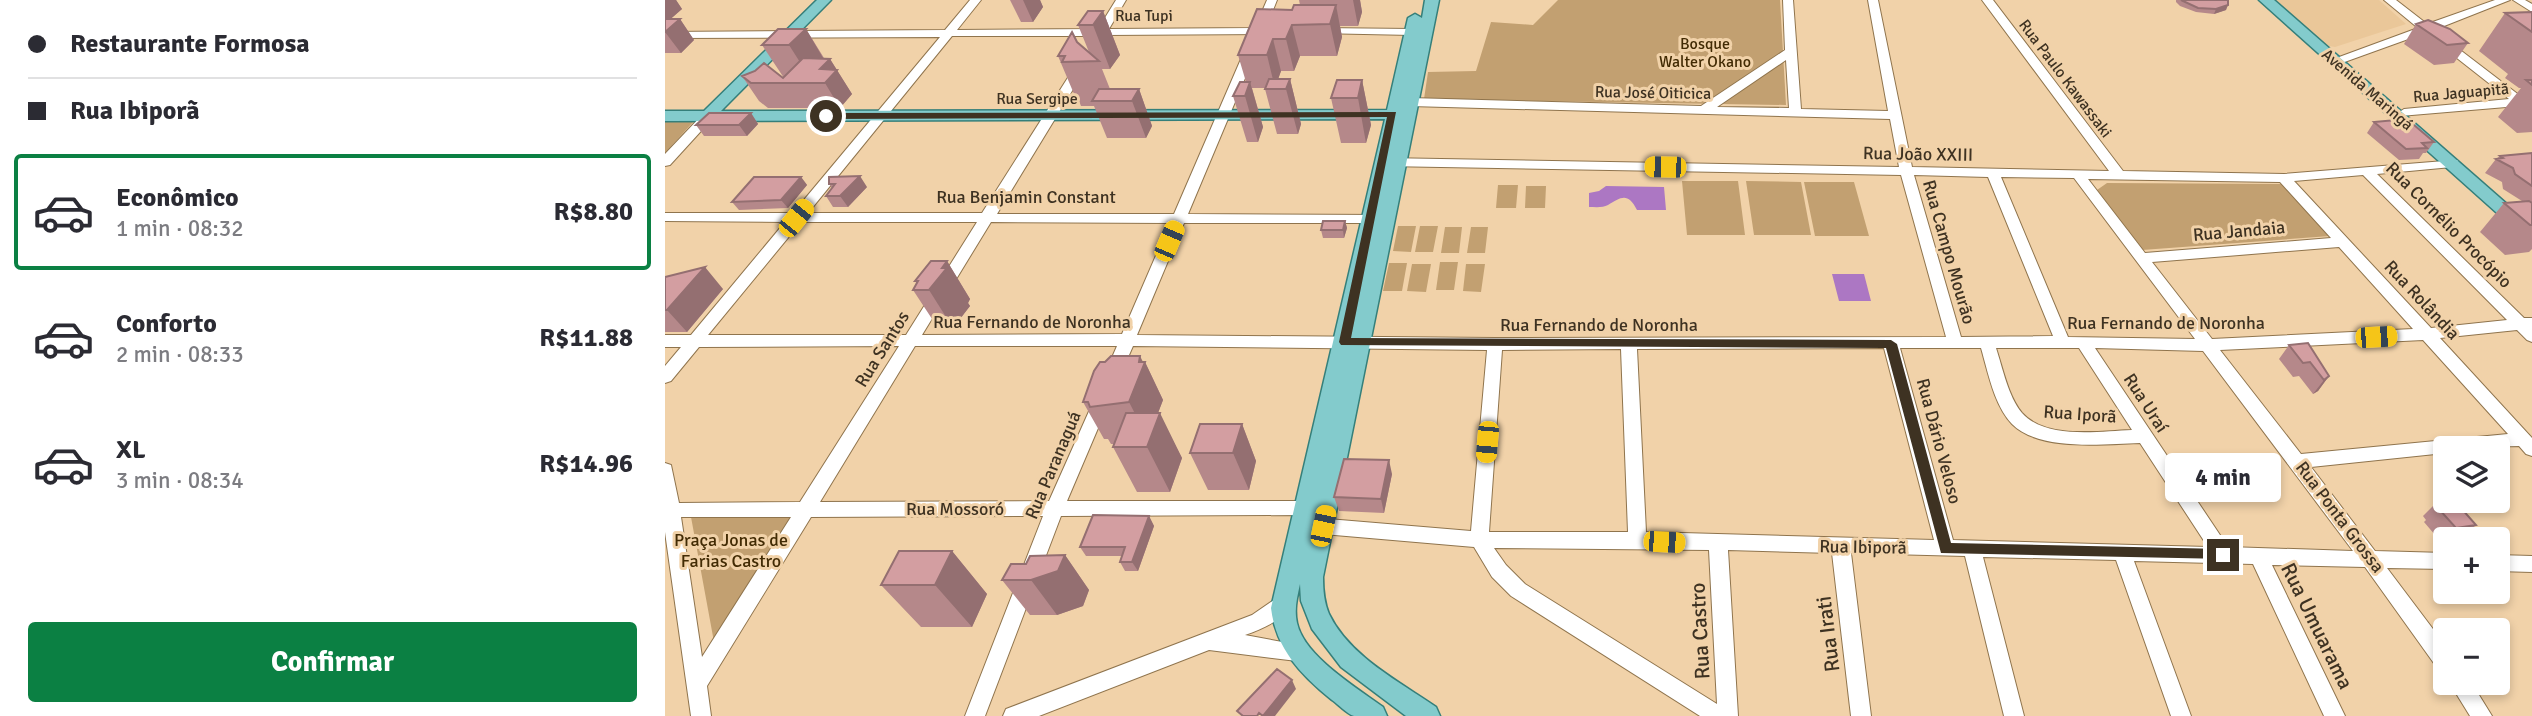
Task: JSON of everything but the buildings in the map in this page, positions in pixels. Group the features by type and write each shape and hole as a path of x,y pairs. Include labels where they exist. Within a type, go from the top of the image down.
{"main road":[{"path":"726,116 799,34 824,0"},
{"path":"708,116 732,92 841,0"},
{"path":"1420,0 1392,114 1390,162 1379,219 1314,517 1310,596 1324,629 1351,659 1427,716"},
{"path":"1390,162 1410,106 1432,0"},
{"name":"Avenida Maringá","path":"2266,0 2404,113 2531,226"},
{"name":"Avenida Maringá","path":"2274,0 2452,163 2531,226"},
{"path":"732,92 749,93"},
{"name":"Rua Sergipe","path":"665,116 1392,114"},
{"path":"1314,517 1299,539 1284,602 1285,626 1297,652 1374,716"}],"street":[{"path":"665,377 975,0"},
{"name":"Rua Santos","path":"698,682 987,216 1053,116 1121,0"},
{"name":"Rua Paranaguá","path":"975,716 1055,509 1272,0"},
{"path":"1788,0 1795,112"},
{"name":"Rua Campo Mourão","path":"1873,0 1906,171 1955,343"},
{"name":"Rua Paulo Kawassaki","path":"1987,0 2119,176"},
{"path":"2389,0 2532,111"},
{"path":"2339,60 2505,0"},
{"path":"2518,0 2532,9"},
{"name":"Rua Tupi","path":"665,35 1287,31"},
{"path":"1301,31 1412,32"},
{"path":"1705,109 1791,51"},
{"name":"Rua Jaguapitã","path":"2404,113 2521,102"},
{"name":"Rua José Oiticica","path":"1410,106 1705,109 1895,115"},
{"name":"Rua Sergipe","path":"1392,114 1410,106"},
{"path":"665,162 708,116"},
{"name":"Rua João XXIII","path":"1390,162 2284,178 2452,163"},
{"name":"Rua Cornélio Procópio","path":"2368,172 2528,328"},
{"path":"1993,173 2063,342"},
{"name":"Rua Ponta Grossa","path":"2078,175 2206,345 2299,461 2433,645"},
{"name":"Rua Rolândia","path":"2284,178 2528,444"},
{"name":"Rua Benjamin Constant","path":"665,217 1379,219"},
{"name":"Rua Jandaia","path":"2141,258 2341,242"},
{"name":"Rua Fernando de Noronha","path":"665,341 1128,340 1495,344 2083,342 2206,345 2528,328"},
{"name":"Rua Uraí","path":"2083,342 2223,555"},
{"name":"Rua Iporã","path":"1987,343 2016,418 2026,427 2053,435 2143,436"},
{"path":"1495,344 1479,540 1499,571 1518,590 1718,716"},
{"path":"1629,344 1637,540"},
{"name":"Rua Dário Veloso","path":"1891,344 1946,549"},
{"path":"2299,461 2528,444"},
{"path":"665,470 668,510 698,682 701,716"},
{"name":"Rua Mossoró","path":"668,510 1055,509 1314,517"},
{"name":"Rua Ibiporã","path":"1314,517 1479,540 1637,540 2433,561"},
{"name":"Rua Castro","path":"1718,544 1728,716"},
{"name":"Rua Irati","path":"1841,547 1861,716"},
{"path":"1972,549 2014,716"},
{"path":"2122,552 2181,716"},
{"name":"Rua Umuarama","path":"2259,556 2335,716"},
{"path":"2510,564 2532,565"},
{"path":"1013,716 1052,710 1259,621 1284,602"},
{"path":"1206,643 1257,645 1297,652"},
{"path":"2468,695 2482,716"}],"shaded area":[{"path":"2276,0 2379,0 2406,24 2335,47 2329,46"},
{"path":"1606,186 1664,187 1666,210 1637,210 1627,198 1604,207 1589,207 1589,193"},
{"path":"1832,274 1864,274 1871,301 1839,301"}],"green space":[{"name":"Bosque Walter Okano","path":"1558,0 1780,0 1786,105 1424,99 1428,72 1476,71 1491,22 1533,25"},
{"path":"665,121 694,121 665,153"},
{"path":"1682,181 1738,181 1745,235 1687,235"},
{"path":"1746,181 1801,182 1811,235 1754,235"},
{"path":"1804,182 1854,182 1869,236 1815,236"},
{"path":"2107,183 2282,184 2330,236 2142,250 2097,190"},
{"path":"1498,185 1518,185 1516,208 1496,208"},
{"path":"1526,186 1546,186 1545,208 1525,208"},
{"path":"1398,226 1416,226 1411,252 1393,251"},
{"path":"1420,226 1438,226 1433,252 1415,252"},
{"path":"1445,227 1462,227 1459,253 1441,253"},
{"path":"1471,227 1488,227 1485,253 1467,253"},
{"path":"1440,262 1458,262 1454,290 1436,290"},
{"path":"1389,263 1407,263 1402,291 1383,291"},
{"path":"1412,264 1431,264 1426,292 1407,291"},
{"path":"1466,264 1485,264 1481,292 1463,291"},
{"name":"Praça Jonas de Farias Castro","path":"796,514 714,642 691,517"}],"route":[{"path":"826,116 1392,114 1345,342 1891,344 1946,549 2223,555"}]}
